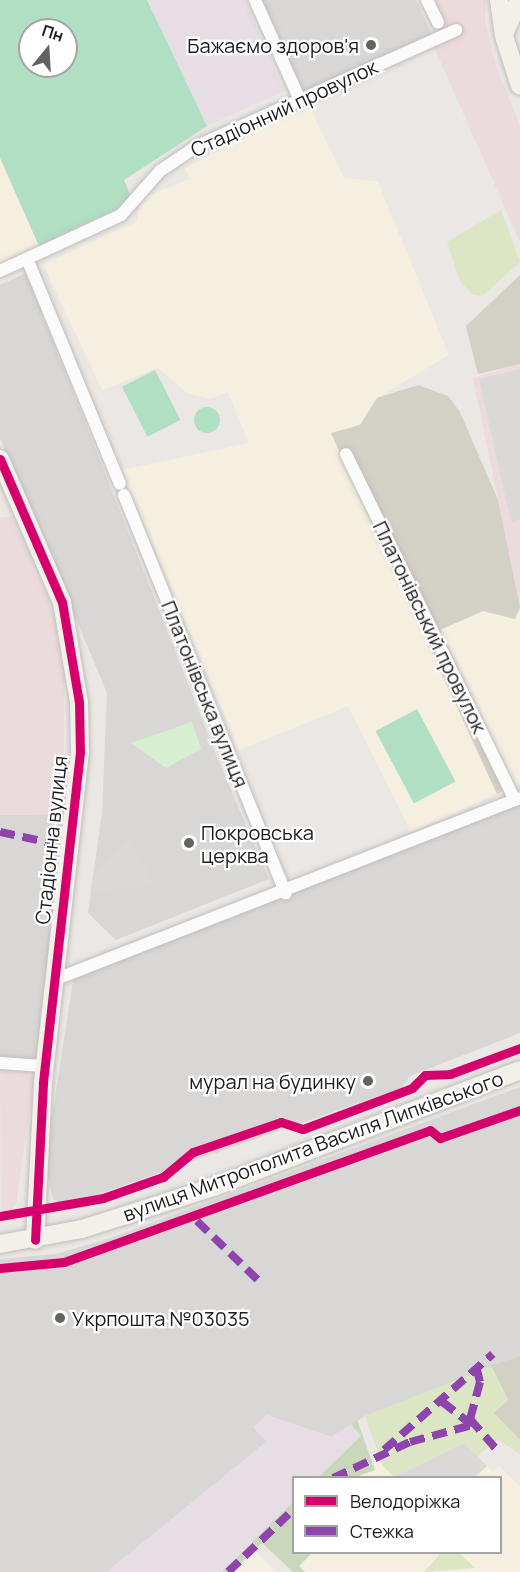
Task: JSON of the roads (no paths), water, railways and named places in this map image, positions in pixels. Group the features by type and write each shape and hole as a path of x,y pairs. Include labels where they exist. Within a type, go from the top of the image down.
{"street":[{"path":"255,0 300,100"},
{"path":"427,0 438,23"},
{"path":"499,0 504,36 520,86"},
{"path":"504,36 519,0"},
{"name":"Стадіонний провулок","path":"0,271 28,261 121,215 160,171 197,146 456,30"},
{"name":"Платонівська вулиця","path":"28,261 286,893"},
{"name":"Платонівський провулок","path":"346,454 518,799"},
{"name":"Стадіонна вулиця","path":"0,459 62,602 78,686 80,752 44,1066 35,1239"},
{"path":"54,980 286,893 518,799"},
{"path":"0,1063 44,1066"},
{"name":"вулиця Митрополита Василя Липківського","path":"0,1244 35,1239 214,1187 520,1070"}],"place":[{"name":"Бажаємо здоров'я","path":"371,45"},
{"name":"Покровська церква","path":"189,843"},
{"name":"мурал на будинку","path":"368,1081"},
{"name":"Укрпошта №03035","path":"60,1318"}]}
